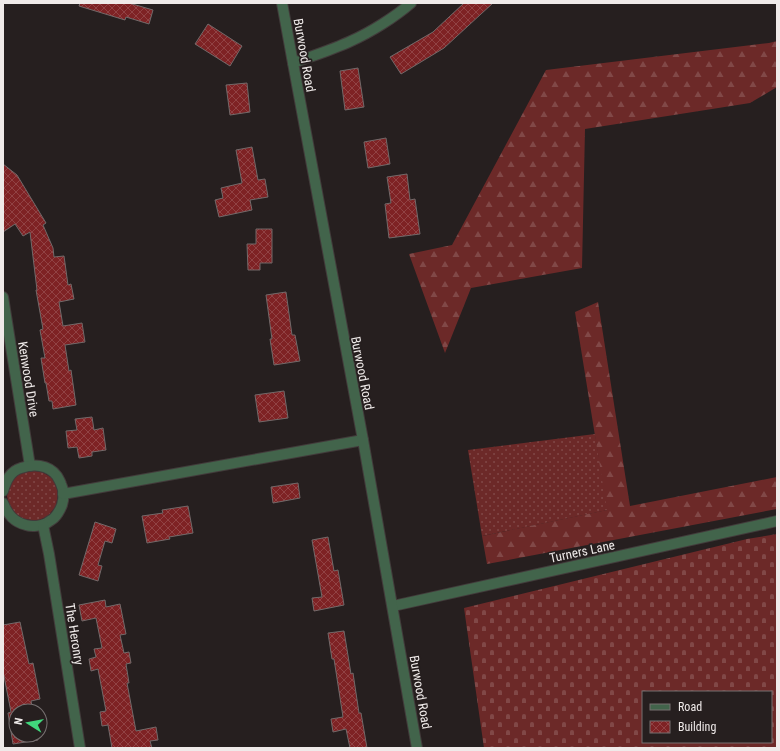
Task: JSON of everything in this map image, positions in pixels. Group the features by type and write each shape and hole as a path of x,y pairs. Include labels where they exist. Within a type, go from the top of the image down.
{"street":[{"name":"Burwood Road","path":"282,3 393,606 417,748"},
{"path":"292,63 351,41 377,27 412,3"},
{"name":"Kenwood Drive","path":"3,297 30,466"},
{"path":"63,494 362,440"},
{"path":"3,491 7,479 14,471 19,468 33,465 43,466 51,471 57,476 63,489 63,501 60,511 55,517 43,525 30,526 18,523 13,520 3,504"},
{"name":"Turners Lane","path":"393,606 777,521"},
{"name":"The Heronry","path":"43,525 80,748"}],"green space":[{"path":"777,41 777,87 750,103 585,129 582,268 471,288 445,353 409,254 452,245 546,70"},
{"path":"598,302 630,506 777,477 777,509 487,564 482,536 607,510 575,312"},
{"path":"595,434 608,510 482,536 468,450"},
{"path":"28,470 42,472 54,479 58,493 56,506 48,516 37,521 19,518 10,509 7,496 10,484 17,474"},
{"path":"777,534 777,748 484,748 464,608 747,539"}],"building":[{"path":"80,3 129,3 153,10 149,24 126,17 125,20 79,6"},
{"path":"464,3 493,3 444,48 401,74 390,57 433,32"},
{"path":"208,24 242,46 230,66 195,44"},
{"path":"358,68 364,107 345,110 340,71"},
{"path":"247,83 250,112 230,115 226,85"},
{"path":"386,138 390,164 368,168 364,142"},
{"path":"252,147 258,180 265,179 268,197 250,200 252,210 219,217 215,200 223,198 221,188 242,183 236,150"},
{"path":"3,164 17,175 46,223 43,225 53,248 54,257 64,256 68,285 71,284 74,299 59,302 63,326 82,323 85,342 65,345 69,371 71,370 76,405 53,409 52,401 49,401 41,358 45,358 40,330 43,329 36,290 30,232 23,236 15,224 3,232"},
{"path":"407,174 410,200 415,199 420,234 389,238 385,204 391,203 387,177"},
{"path":"256,229 272,229 272,263 260,263 260,270 248,270 247,244 256,244"},
{"path":"286,292 292,335 295,335 300,361 274,365 266,295"},
{"path":"284,391 288,418 259,422 255,395"},
{"path":"92,417 94,430 103,428 106,450 92,452 92,456 79,458 77,447 68,448 66,431 77,430 75,419"},
{"path":"298,483 300,498 273,503 271,487"},
{"path":"188,506 193,533 147,543 142,516 163,513 162,510"},
{"path":"95,522 116,529 112,543 105,541 98,565 102,566 98,581 79,575"},
{"path":"328,537 334,571 338,570 344,605 314,611 312,598 322,597 312,540"},
{"path":"105,600 106,607 120,604 126,634 120,635 124,653 129,652 131,663 126,664 129,683 127,683 136,731 156,727 158,740 150,741 152,748 112,748 108,725 102,726 100,712 106,711 98,669 91,671 89,659 96,657 94,649 102,648 96,618 82,621 79,605"},
{"path":"20,622 29,664 33,663 40,699 31,701 31,703 9,703 3,671 3,625"},
{"path":"344,631 351,674 353,673 359,713 361,713 367,748 350,748 346,729 333,732 331,719 343,717 334,659 332,659 328,633"}]}
